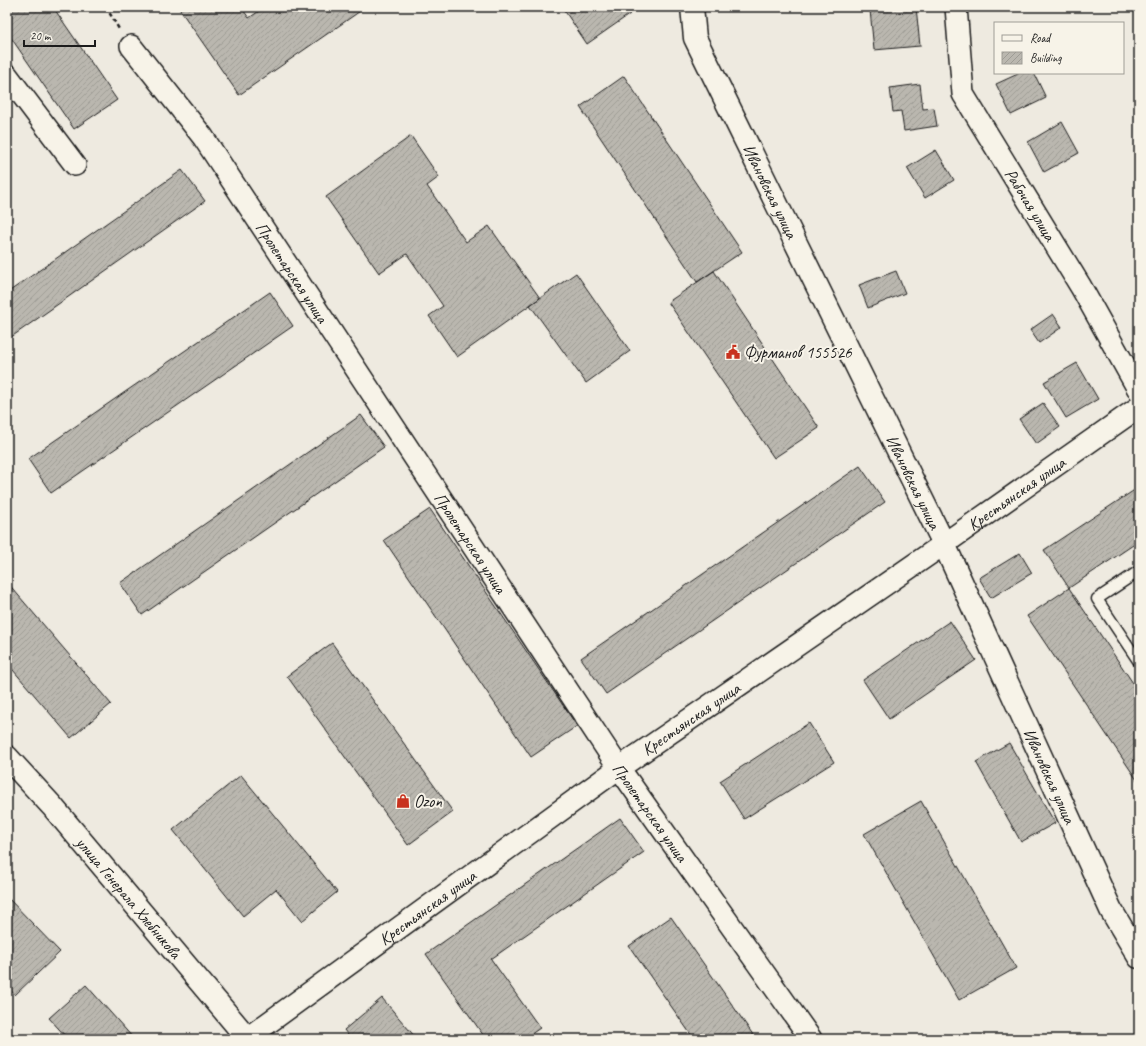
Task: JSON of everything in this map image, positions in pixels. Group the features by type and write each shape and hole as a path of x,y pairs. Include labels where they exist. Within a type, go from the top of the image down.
{"street":[{"name":"Ивановская улица","path":"692,7 695,38 944,544 1111,910 1139,957"},
{"name":"Рабочая улица","path":"956,7 963,94 1081,287 1139,391"},
{"name":"Пролетарская улица","path":"131,46 203,137 619,768 811,1039"},
{"path":"7,75 75,165"},
{"name":"Крестьянская улица","path":"247,1039 619,768 944,544 1139,407"},
{"name":"улица Генерала Хлебникова","path":"7,757 52,806 247,1039"}],"lane":[{"path":"1139,571 1097,599 1139,662"}],"building":[{"path":"7,7 53,7 117,100 74,129 7,32"},
{"path":"178,7 241,7 249,18 265,7 366,7 239,95"},
{"path":"562,7 625,7 630,14 587,44"},
{"path":"916,7 920,46 874,50 870,10"},
{"path":"1018,74 1034,74 1046,98 1011,115 996,84"},
{"path":"624,76 742,252 697,282 580,107"},
{"path":"920,84 923,109 934,108 937,126 904,131 901,111 893,112 890,88"},
{"path":"1062,122 1079,153 1044,172 1028,142"},
{"path":"411,136 439,177 427,186 466,242 489,226 540,298 457,357 429,316 443,306 407,254 379,273 326,197"},
{"path":"936,150 954,180 925,198 907,168"},
{"path":"182,170 205,201 7,340 7,293"},
{"path":"714,271 819,428 774,458 668,302"},
{"path":"896,271 905,293 868,308 859,285"},
{"path":"576,273 630,351 586,383 530,305"},
{"path":"270,292 293,326 51,493 28,459"},
{"path":"1053,314 1062,327 1039,343 1030,330"},
{"path":"1077,363 1098,399 1066,418 1044,382"},
{"path":"1043,403 1060,427 1036,444 1019,419"},
{"path":"361,415 384,447 142,615 120,583"},
{"path":"860,466 885,502 606,694 581,658"},
{"path":"1139,487 1139,541 1069,588 1044,550"},
{"path":"430,509 577,726 531,757 384,540"},
{"path":"1020,553 1032,573 991,598 979,578"},
{"path":"7,582 111,704 71,738 7,663"},
{"path":"1069,588 1139,692 1139,783 1027,616"},
{"path":"950,621 976,660 889,719 863,680"},
{"path":"332,643 453,812 408,845 287,676"},
{"path":"809,723 834,762 744,819 720,781"},
{"path":"1009,743 1055,823 1021,842 976,762"},
{"path":"241,775 337,892 302,921 276,889 243,916 173,830"},
{"path":"921,801 1016,968 959,1000 864,834"},
{"path":"620,818 644,852 491,959 540,1028 524,1039 486,1039 426,954"},
{"path":"7,897 60,952 15,995 7,986"},
{"path":"671,917 756,1039 694,1039 629,946"},
{"path":"86,985 134,1039 68,1039 49,1018"},
{"path":"382,998 416,1039 351,1039 344,1030"}],"place":[{"name":"Фурманов 155526","path":"733,352"},
{"name":"Ozon","path":"403,801"}]}
